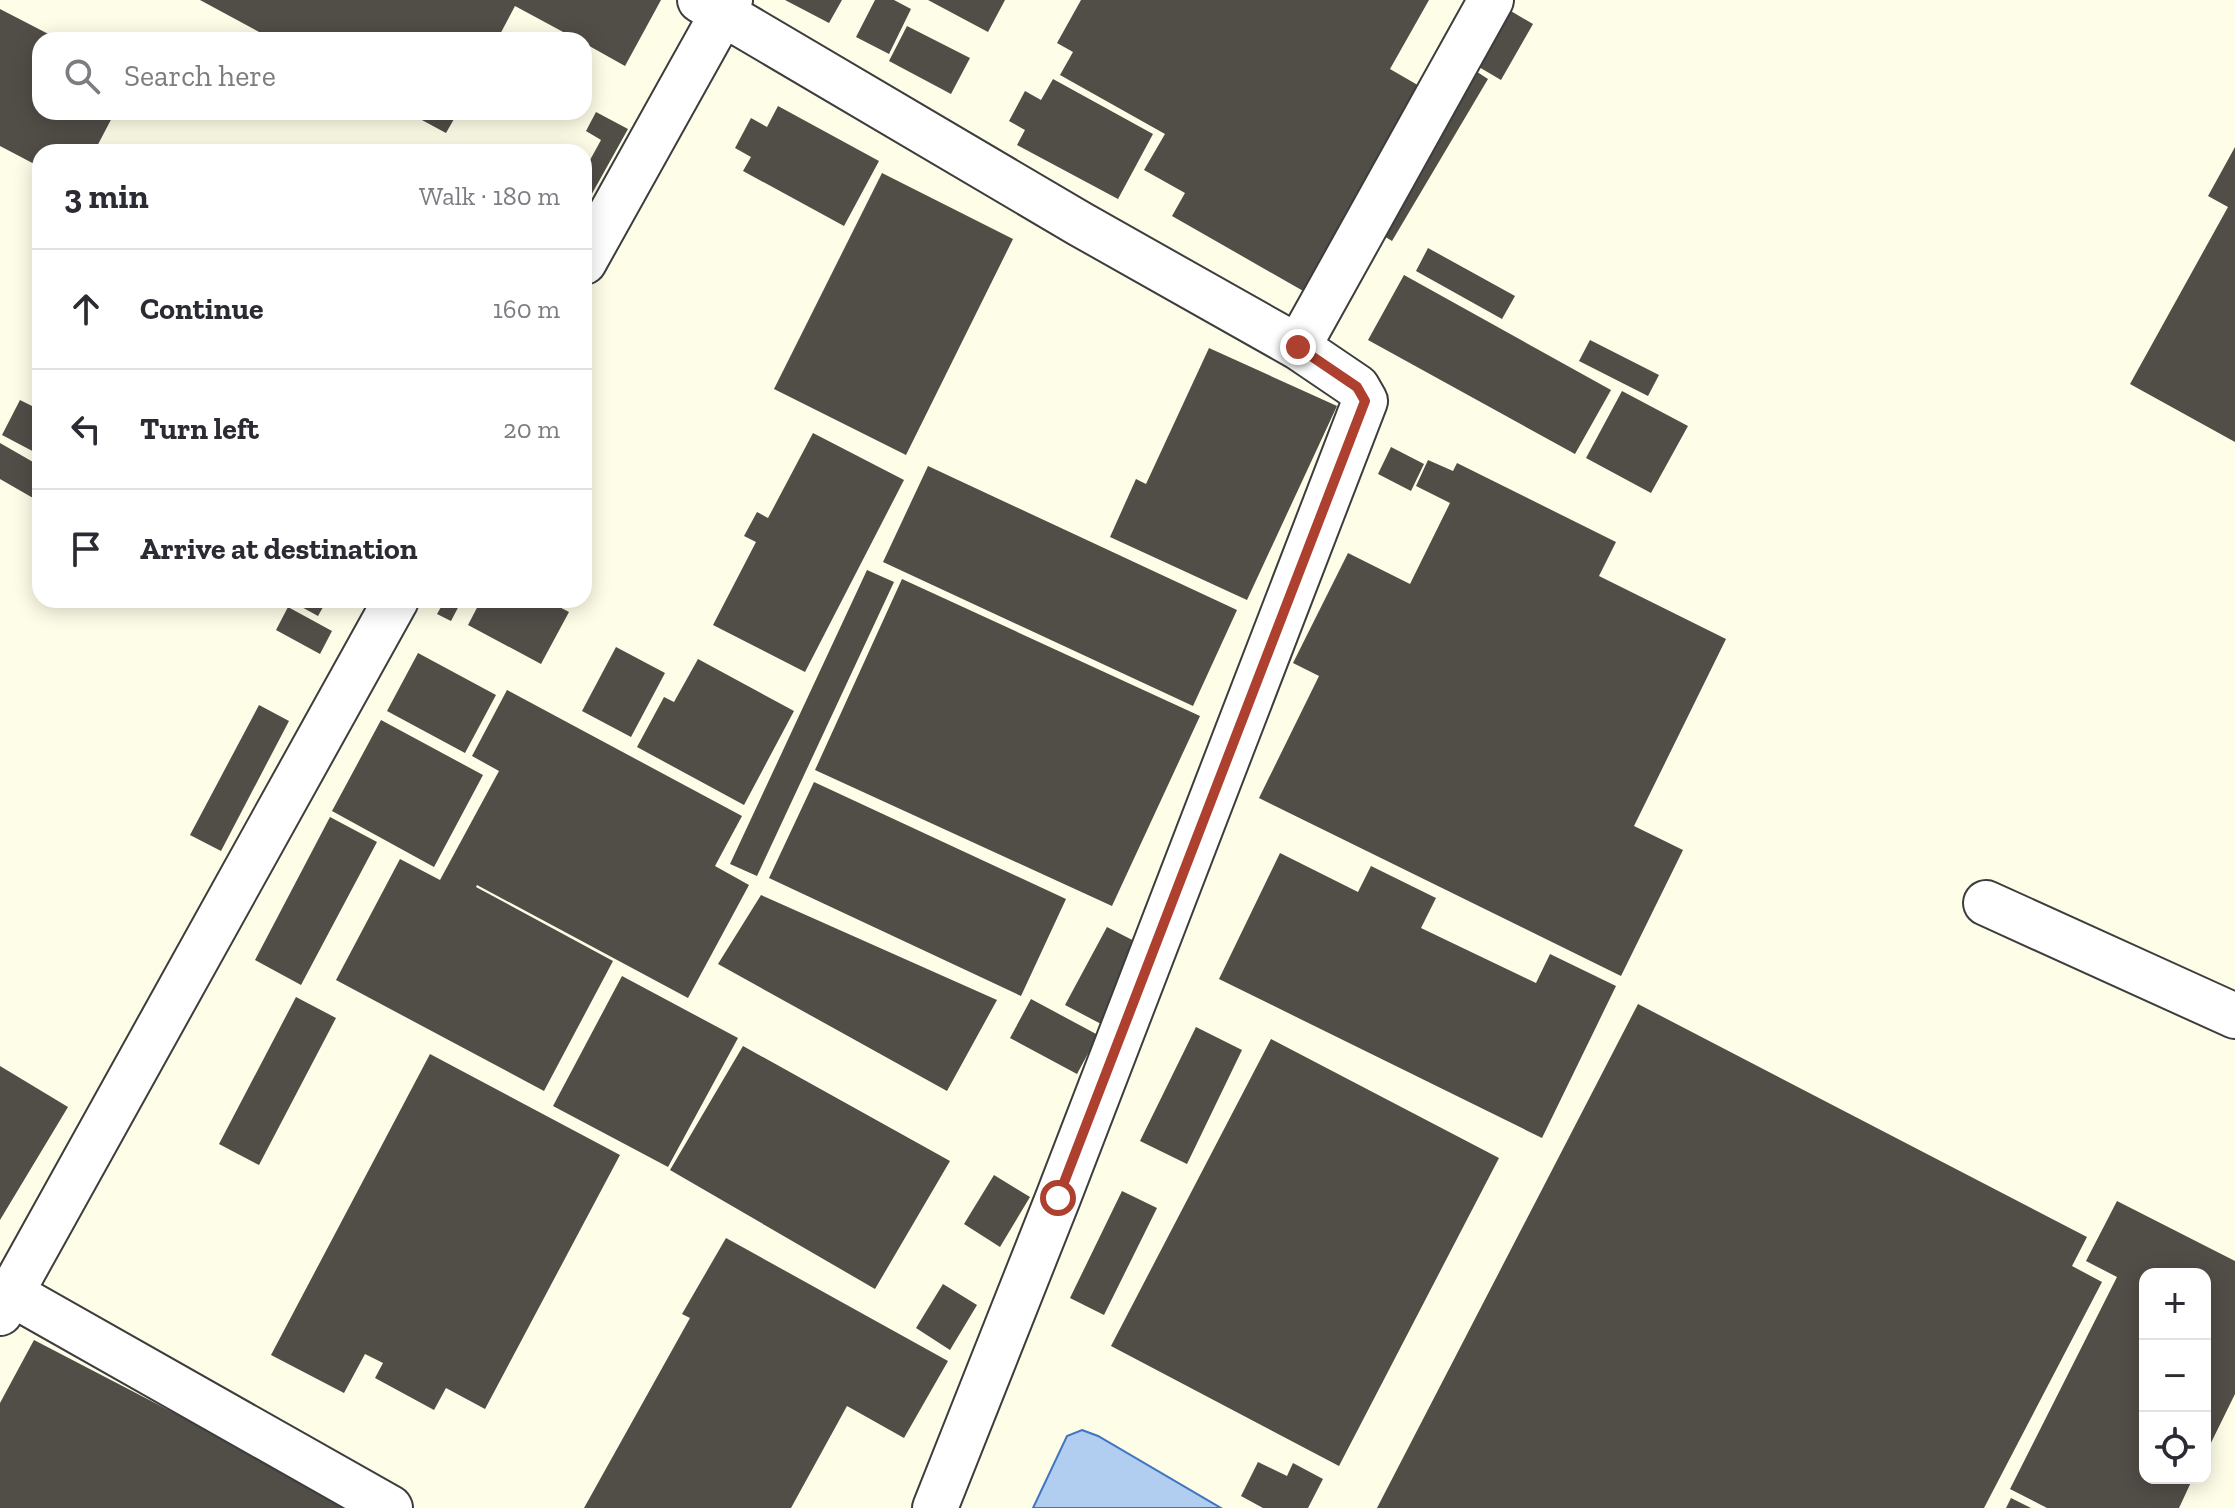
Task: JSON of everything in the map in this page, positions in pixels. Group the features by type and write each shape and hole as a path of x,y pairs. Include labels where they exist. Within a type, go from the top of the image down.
{"street":[{"path":"1298,347 1491,0"},
{"path":"592,247 717,5 1080,224 1298,347 1357,387 1365,401 1058,1198 935,1508"},
{"path":"390,1508 5,1303 392,608"},
{"path":"1986,903 2235,1016"}],"water":[{"path":"1082,1430 1098,1436 1221,1508 1033,1508 1067,1436"}],"building":[{"path":"200,0 661,0 625,66 592,47 592,32 563,32 515,6 501,32 259,32"},
{"path":"785,0 842,0 829,23"},
{"path":"875,0 894,0 911,9 889,54 856,37"},
{"path":"928,0 1005,0 988,32"},
{"path":"1081,0 1429,0 1390,69 1428,91 1312,296 1172,216 1185,193 1144,170 1165,134 1060,75 1073,52 1057,43"},
{"path":"1499,4 1533,24 1501,80 1467,60"},
{"path":"0,9 45,32 32,32 32,120 111,120 98,144 32,144 32,163 0,146"},
{"path":"907,26 970,58 951,94 889,61"},
{"path":"1465,64 1488,79 1392,241 1368,226"},
{"path":"1053,79 1153,134 1118,199 1017,145 1025,130 1009,121 1025,91 1041,100"},
{"path":"778,106 879,161 844,226 743,171 751,157 735,148 751,118 767,127"},
{"path":"596,112 628,129 592,194 592,156 601,140 586,131"},
{"path":"422,120 453,120 446,133"},
{"path":"2235,147 2235,442 2130,384 2228,207 2208,196"},
{"path":"882,173 1013,239 906,455 774,389"},
{"path":"1428,248 1515,296 1502,319 1416,271"},
{"path":"1404,275 1611,390 1575,454 1368,340"},
{"path":"1590,340 1659,375 1648,396 1579,361"},
{"path":"1209,348 1337,406 1247,600 1110,537 1136,479 1146,484"},
{"path":"1622,391 1688,426 1651,493 1586,458"},
{"path":"20,400 32,406 32,451 2,435"},
{"path":"813,433 904,480 805,672 713,625 756,542 744,536 757,512 768,518"},
{"path":"0,443 32,461 32,497 0,479"},
{"path":"1391,447 1424,464 1411,491 1378,474"},
{"path":"1428,460 1453,471 1457,463 1616,542 1599,576 1726,639 1634,826 1683,850 1621,976 1259,798 1319,676 1293,663 1348,553 1410,584 1450,503 1416,486"},
{"path":"928,466 1237,610 1193,706 883,562"},
{"path":"867,570 894,582 757,876 730,864"},
{"path":"902,579 1200,716 1112,906 815,770"},
{"path":"290,608 332,631 320,654 276,630"},
{"path":"304,608 322,608 318,616"},
{"path":"440,608 458,608 451,621 437,614"},
{"path":"477,608 561,608 569,612 541,664 468,625"},
{"path":"616,647 665,673 631,737 582,711"},
{"path":"418,653 496,695 465,753 387,711"},
{"path":"698,659 794,711 744,805 637,747 664,697 674,702"},
{"path":"507,690 742,816 715,866 749,885 688,998 477,885 613,961 544,1091 336,980 400,859 440,880 499,771 472,756"},
{"path":"259,705 289,721 221,851 190,835"},
{"path":"381,720 483,775 434,867 332,811"},
{"path":"814,782 1066,899 1021,996 769,878"},
{"path":"330,817 377,842 301,985 255,960"},
{"path":"1280,853 1358,892 1371,866 1436,898 1421,928 1536,983 1550,954 1616,986 1542,1138 1219,979"},
{"path":"761,895 997,1000 947,1091 718,964"},
{"path":"1107,927 1144,946 1103,1025 1065,1005"},
{"path":"622,976 738,1038 668,1167 553,1106"},
{"path":"296,997 336,1018 259,1165 219,1144"},
{"path":"1031,999 1098,1035 1077,1074 1010,1038"},
{"path":"1638,1004 2087,1237 2072,1266 2102,1282 1984,1508 1377,1508"},
{"path":"1196,1027 1242,1050 1187,1164 1140,1141"},
{"path":"1271,1039 1499,1158 1339,1466 1111,1346"},
{"path":"743,1046 950,1161 875,1289 670,1170"},
{"path":"430,1054 620,1155 485,1409 446,1388 434,1410 375,1378 383,1363 365,1354 344,1393 271,1355"},
{"path":"0,1066 68,1107 0,1220"},
{"path":"994,1175 1030,1197 1000,1247 964,1224"},
{"path":"1122,1191 1157,1208 1104,1315 1070,1298"},
{"path":"2117,1201 2235,1261 2235,1394 2211,1443 2211,1268 2139,1268 2139,1484 2190,1484 2179,1508 2047,1508 2010,1489 2117,1277 2086,1261"},
{"path":"726,1238 948,1361 904,1438 847,1406 791,1508 584,1508 690,1318 682,1314"},
{"path":"943,1284 977,1305 950,1350 916,1328"},
{"path":"34,1340 357,1508 0,1508 0,1403"},
{"path":"1258,1462 1287,1476 1293,1463 1323,1479 1308,1508 1263,1508 1241,1496"},
{"path":"2011,1498 2031,1508 2006,1508"}],"route":[{"path":"1058,1198 1365,401 1357,387 1298,347"}]}
